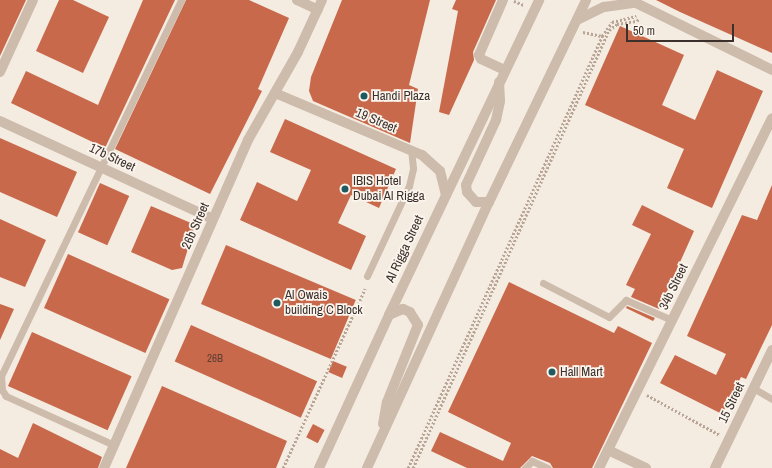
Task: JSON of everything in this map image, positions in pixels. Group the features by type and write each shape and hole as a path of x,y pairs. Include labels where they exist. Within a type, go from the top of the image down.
{"street":[{"path":"0,72 33,0"},
{"path":"297,0 318,10"},
{"name":"26b Street","path":"104,468 248,140 298,52 322,0"},
{"path":"503,0 479,55 481,58 505,70"},
{"name":"Al Rigga Street","path":"319,468 389,315 539,0"},
{"path":"367,468 383,430 489,202 586,0"},
{"path":"575,24 604,7 631,2 772,70"},
{"path":"489,202 476,202 470,197 466,185 496,120 500,101 499,82"},
{"name":"19 Street","path":"274,92 411,150 433,162 440,171 446,195"},
{"name":"34b Street","path":"599,468 772,118"},
{"name":"17b Street","path":"0,121 213,219"},
{"path":"383,430 387,402 417,333 418,325 410,312 403,310 389,315"},
{"name":"15 Street","path":"715,468 772,350"},
{"path":"608,450 646,468"}],"lane":[{"path":"114,445 12,399 2,390 0,383 1,376 103,168 181,0"},
{"path":"367,276 410,186 413,168 411,150"},
{"path":"542,283 609,317 626,300 672,320"},
{"path":"753,388 772,399"},
{"path":"525,468 532,461 548,468"}],"path":[{"path":"408,468 602,36 612,22 634,18 644,8"},
{"path":"413,468 609,30 616,24 637,21 644,8"},
{"path":"575,24 602,36"},
{"path":"283,468 365,289"},
{"path":"638,390 729,440"}],"building":[{"path":"0,0 26,0 0,56"},
{"path":"59,0 73,0 109,17 83,73 36,51"},
{"path":"143,0 175,0 105,148 11,103 26,71 98,105"},
{"path":"186,0 249,0 289,18 258,89 262,91 210,194 115,149"},
{"path":"342,0 430,0 409,85 418,89 410,143 313,101 309,91 311,77"},
{"path":"456,0 496,0 473,52 474,60 449,115 439,112 458,11 452,9"},
{"path":"656,0 772,0 772,53 680,12"},
{"path":"620,26 684,55 662,105 695,120 717,70 763,91 712,208 667,188 684,149 585,105"},
{"name":"IBIS Hotel Dubai Al Rigga","path":"285,119 396,169 379,208 351,195 338,223 366,236 351,270 240,220 257,182 297,201 311,170 270,152"},
{"path":"0,138 77,172 57,217 0,192"},
{"path":"100,183 129,196 107,245 78,232"},
{"path":"772,185 772,325 746,379 741,377 722,414 660,383 675,355 716,375 726,354 687,336 742,215 757,220"},
{"path":"642,205 694,231 659,309 631,297 635,289 626,285 651,234 632,225"},
{"path":"151,206 191,223 194,229 182,268 172,270 131,252"},
{"path":"0,219 46,240 25,287 0,277"},
{"name":"Al Owais building C Block","path":"226,245 356,300 331,359 201,304"},
{"path":"68,254 169,299 145,353 44,308"},
{"name":"Hall Mart","path":"509,282 614,333 618,326 652,343 592,468 553,468 550,463 532,456 520,468 467,468 431,451 440,432 503,461 511,443 448,412"},
{"path":"0,304 14,309 0,340"},
{"path":"627,306 655,318 653,321 626,308"},
{"path":"191,325 317,381 301,418 175,362"},
{"path":"32,332 132,376 108,430 8,386"},
{"path":"333,361 347,367 342,378 328,372"},
{"path":"162,386 287,441 276,468 126,468"},
{"path":"33,423 102,457 98,468 0,468 0,449 18,458"},
{"path":"313,424 325,430 318,443 306,437"}],"place":[{"name":"Handi Plaza","path":"364,96"},
{"name":"IBIS Hotel Dubai Al Rigga","path":"345,189"},
{"name":"Al Owais building C Block","path":"277,303"},
{"name":"Hall Mart","path":"552,372"}]}
